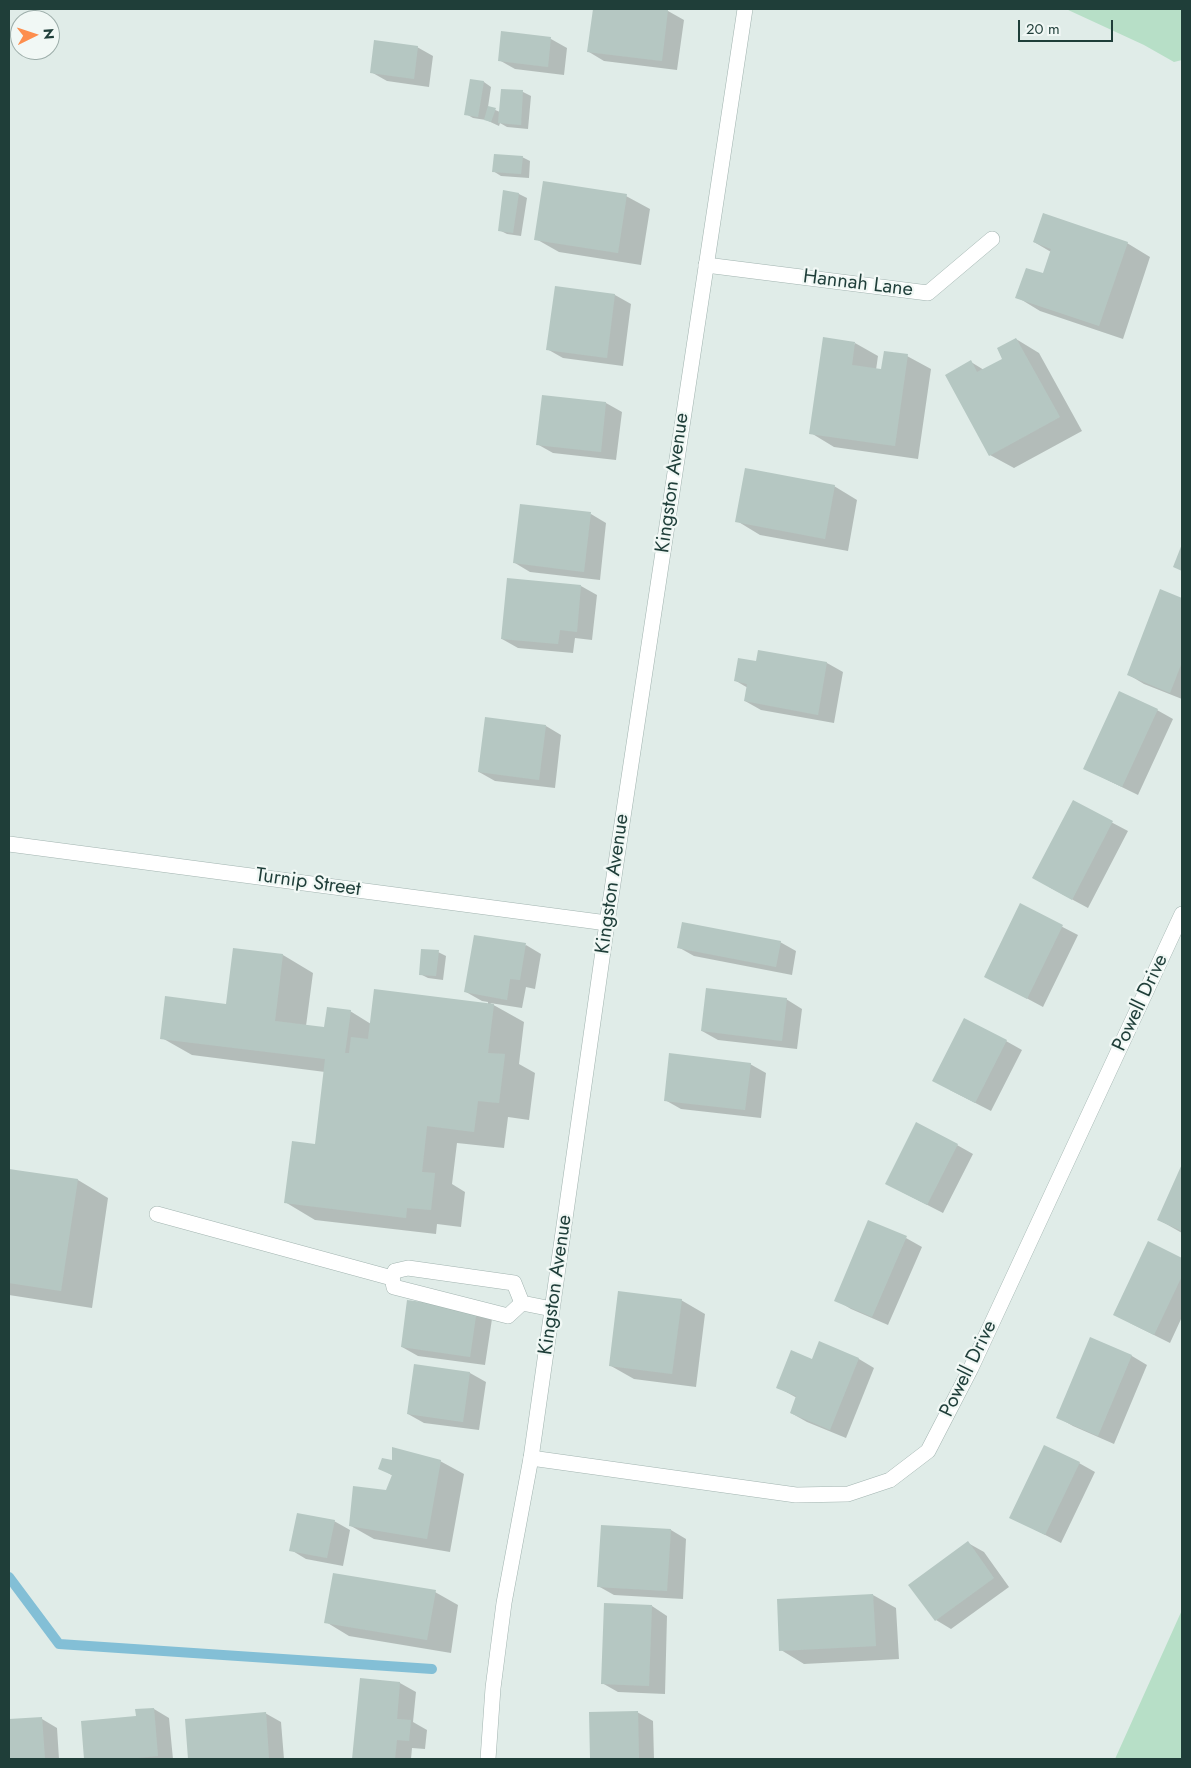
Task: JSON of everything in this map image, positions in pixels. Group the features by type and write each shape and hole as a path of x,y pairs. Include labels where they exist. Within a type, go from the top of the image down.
{"street":[{"name":"Kingston Avenue","path":"488,1759 492,1688 504,1603 531,1458 608,923 745,9"},
{"name":"Hannah Lane","path":"706,266 928,293 992,239"},
{"name":"Turnip Street","path":"9,844 608,923"},
{"name":"Powell Drive","path":"531,1458 796,1495 848,1494 890,1480 928,1452 971,1368 1182,914"},
{"path":"157,1214 392,1278"},
{"path":"408,1268 514,1283 522,1303 508,1316 394,1287 392,1278 395,1270 408,1268"},
{"path":"522,1303 552,1309"}],"green space":[{"path":"1066,9 1182,9 1182,60 1174,62 1144,45"},
{"path":"1182,1610 1182,1759 1115,1759"}],"building":[{"path":"593,9 668,10 662,61 587,52"},
{"path":"501,31 551,37 548,67 498,61"},
{"path":"374,40 418,46 414,79 370,73"},
{"path":"470,79 484,81 478,117 464,115"},
{"path":"501,89 523,90 521,125 498,123"},
{"path":"488,106 496,108 491,122 484,120"},
{"path":"494,154 523,156 521,174 492,172"},
{"path":"543,181 627,194 618,253 534,240"},
{"path":"503,190 519,193 513,233 498,231"},
{"path":"1043,213 1128,242 1099,326 1015,298 1026,268 1043,273 1051,249 1033,242"},
{"path":"555,286 615,294 607,358 546,350"},
{"path":"823,337 855,342 852,365 881,369 884,351 908,354 895,446 809,434"},
{"path":"1016,338 1060,417 989,456 945,375 971,360 977,372 1002,359 997,348"},
{"path":"542,395 606,402 601,452 536,445"},
{"path":"745,468 835,485 825,539 735,522"},
{"path":"520,504 591,512 584,572 513,563"},
{"path":"1182,544 1182,571 1173,567"},
{"path":"507,578 581,585 577,632 560,630 558,644 501,639"},
{"path":"1160,589 1182,598 1182,662 1170,693 1127,675"},
{"path":"758,650 827,662 818,715 744,701 747,684 734,681 738,658 756,661"},
{"path":"1119,691 1158,709 1122,787 1083,769"},
{"path":"485,717 546,725 539,780 478,772"},
{"path":"1073,800 1113,821 1072,900 1032,878"},
{"path":"1020,903 1063,925 1027,999 984,977"},
{"path":"682,922 781,941 776,967 677,948"},
{"path":"474,935 526,943 520,980 510,979 507,1000 464,992"},
{"path":"233,948 283,954 275,1021 324,1027 327,1007 351,1010 345,1053 349,1053 351,1037 368,1039 374,989 494,1004 488,1053 505,1054 499,1103 478,1101 474,1132 427,1126 422,1172 435,1173 431,1210 407,1208 406,1218 284,1203 292,1141 315,1144 325,1059 160,1039 165,996 226,1004"},
{"path":"421,949 439,950 436,976 419,975"},
{"path":"706,988 787,998 782,1041 701,1031"},
{"path":"964,1018 1007,1040 975,1103 932,1081"},
{"path":"669,1053 751,1063 745,1110 664,1101"},
{"path":"916,1122 958,1144 927,1205 885,1184"},
{"path":"1182,1164 1182,1231 1157,1220"},
{"path":"9,1169 78,1179 61,1291 9,1283"},
{"path":"868,1220 907,1236 872,1317 834,1301"},
{"path":"1148,1241 1182,1258 1182,1276 1154,1335 1113,1315"},
{"path":"618,1291 682,1299 672,1374 609,1366"},
{"path":"407,1300 477,1309 470,1357 401,1347"},
{"path":"1090,1337 1132,1355 1098,1436 1056,1418"},
{"path":"819,1341 859,1358 830,1430 790,1413 796,1396 776,1388 791,1350 812,1359"},
{"path":"414,1364 470,1372 463,1422 407,1414"},
{"path":"1044,1445 1080,1462 1045,1535 1009,1518"},
{"path":"392,1447 441,1460 427,1539 349,1526 353,1486 386,1490 392,1475 378,1469 382,1458 392,1460"},
{"path":"297,1513 335,1520 327,1558 289,1551"},
{"path":"601,1525 671,1529 667,1591 597,1587"},
{"path":"968,1541 994,1578 935,1621 908,1585"},
{"path":"333,1573 436,1590 427,1640 324,1623"},
{"path":"873,1594 876,1646 779,1651 777,1599"},
{"path":"604,1603 652,1605 649,1686 601,1684"},
{"path":"360,1678 400,1682 397,1719 411,1720 409,1741 397,1740 395,1759 352,1759"},
{"path":"154,1708 158,1756 126,1759 84,1759 81,1721 136,1716 135,1709"},
{"path":"638,1711 639,1759 590,1759 589,1712"},
{"path":"266,1712 269,1759 188,1759 185,1719"},
{"path":"42,1717 45,1759 9,1759 9,1719"}],"waterway":[{"path":"9,1577 59,1644 432,1669"}]}
